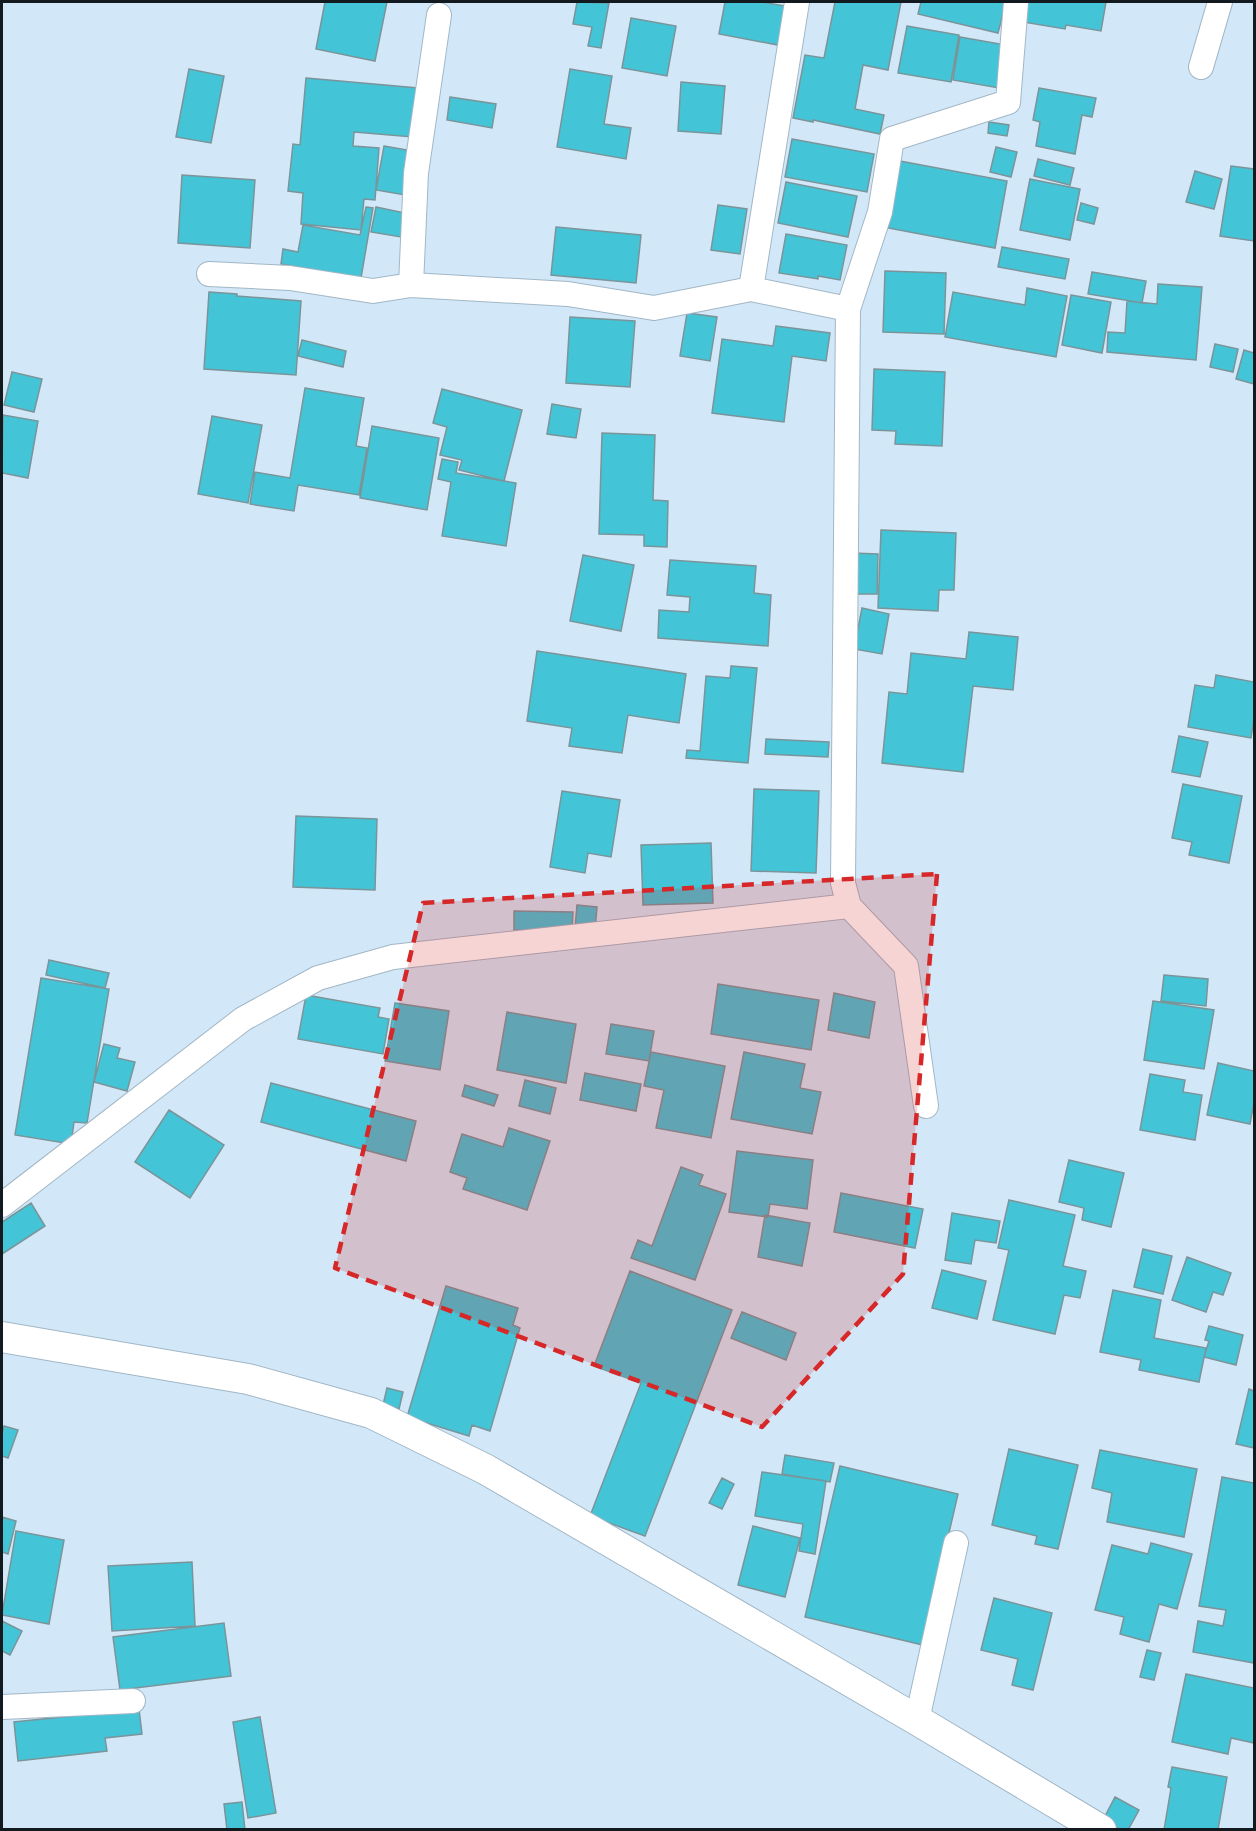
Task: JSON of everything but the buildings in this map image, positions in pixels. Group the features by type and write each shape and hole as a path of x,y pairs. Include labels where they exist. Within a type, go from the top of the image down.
{"street":[{"path":"751,289 797,2"},
{"path":"927,1106 906,966 849,906 843,883 848,309 880,212 892,139 1008,102 1016,2"},
{"path":"1201,67 1220,2"},
{"path":"411,285 416,173 439,15"},
{"path":"209,274 290,278 373,291 411,285 568,294 654,308 751,289 848,309"},
{"path":"2,1205 243,1019 318,978 393,957 849,906"},
{"path":"2,1337 248,1379 371,1413 485,1469 917,1720 1101,1830"},
{"path":"917,1720 956,1542"},
{"path":"2,1707 133,1701"}],"highlighted area":[{"path":"937,874 903,1274 762,1427 335,1268 423,903"}]}
